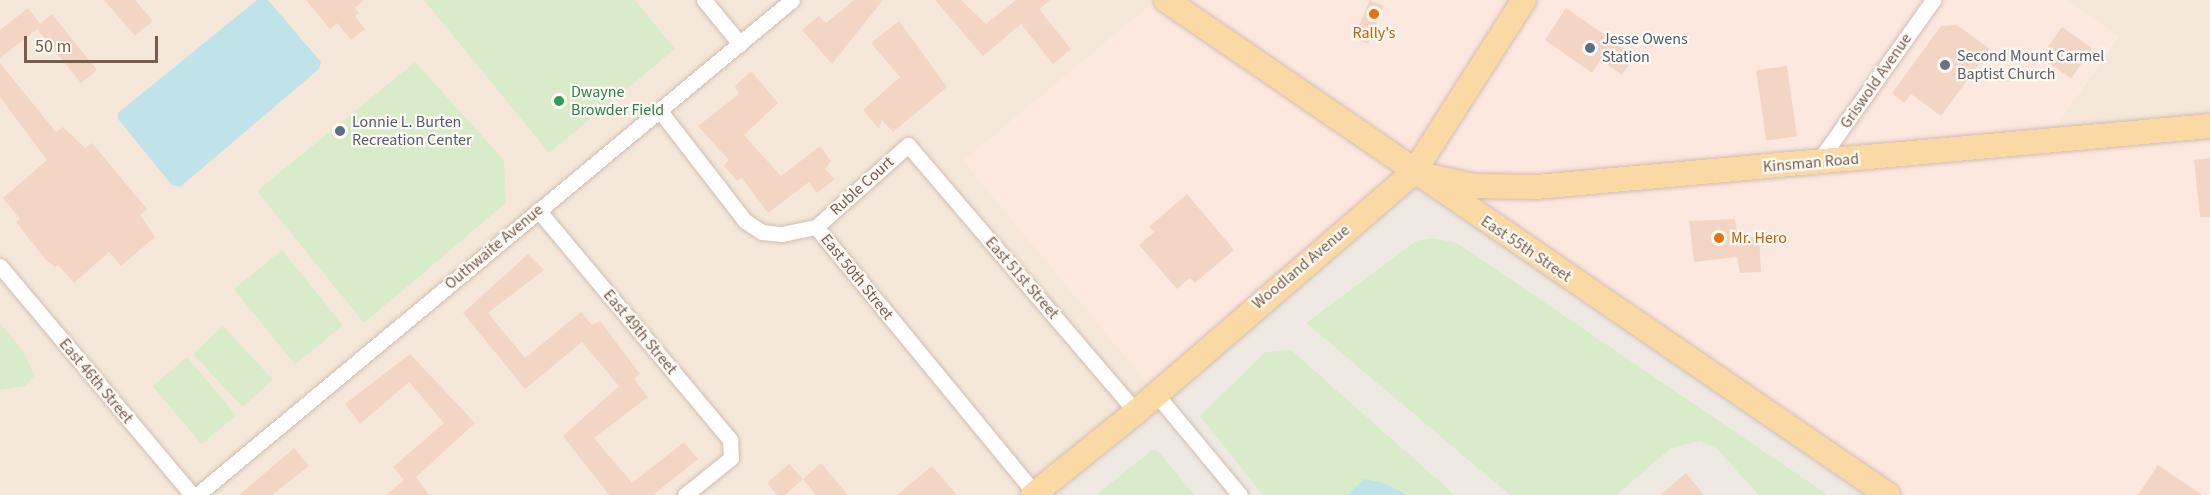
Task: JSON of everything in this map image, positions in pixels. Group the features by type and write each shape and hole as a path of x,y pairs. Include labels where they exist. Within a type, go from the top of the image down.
{"main road":[{"name":"Woodland Avenue","path":"1034,494 1136,412 1414,172 1524,0"},
{"name":"East 55th Street","path":"1180,4 1414,172 1888,495"},
{"name":"Kinsman Road","path":"1414,172 1474,186 1536,187 2210,126"}],"street":[{"path":"704,0 740,44"},
{"name":"Outhwaite Avenue","path":"197,495 792,0"},
{"name":"Griswold Avenue","path":"1818,162 1934,0"},
{"name":"East 50th Street","path":"660,111 745,220 762,232 782,234 816,227 1034,494"},
{"name":"Ruble Court","path":"816,227 908,145"},
{"name":"East 51st Street","path":"908,145 1136,412"},
{"name":"East 49th Street","path":"538,210 730,440 730,458 685,495"},
{"name":"East 46th Street","path":"0,266 192,495"},
{"path":"1156,394 1240,495"}],"shaded area":[{"path":"0,0 1156,0 1156,394 1033,495 0,495"},
{"path":"1156,0 2066,0 2118,35 2046,140 2210,126 2210,495 1888,495 1156,394 963,161"},
{"path":"2066,0 2210,0 2210,126 2046,140 2118,36"},
{"path":"1414,172 1888,495 1033,495"}],"green space":[{"name":"Dwayne Browder Field","path":"424,0 635,0 675,49 549,153"},
{"path":"415,62 504,160 506,203 364,323 257,191"},
{"path":"1432,238 1457,243 1828,495 1759,495 1716,448 1700,441 1671,448 1616,495 1510,495 1306,323 1416,241"},
{"path":"282,250 343,325 295,364 234,289"},
{"path":"0,323 23,351 35,375 25,386 0,390"},
{"path":"223,326 273,379 243,407 193,354"},
{"path":"1291,350 1455,495 1263,495 1200,416 1265,352"},
{"path":"187,357 236,415 201,444 153,386"},
{"path":"1152,450 1158,451 1194,495 1096,495"}],"water":[{"path":"257,0 268,0 321,62 319,69 180,187 172,185 118,119 118,113"},
{"path":"1364,479 1384,483 1407,495 1347,495"}],"building":[{"path":"104,0 135,0 153,21 135,36"},
{"path":"306,0 364,0 355,8 359,13 355,16 365,29 351,40 337,23 330,29"},
{"path":"854,0 883,0 832,64 802,30 819,16 826,23"},
{"path":"935,0 961,0 986,24 1016,0 1050,0 1039,9 1071,49 1053,64 1021,24 983,56"},
{"path":"1370,0 1384,6 1368,44 1354,38"},
{"path":"28,8 40,24 52,14 97,70 81,83 37,29 0,58 0,30"},
{"name":"Jesse Owens Station","path":"1566,8 1635,56 1622,75 1601,60 1592,73 1545,40"},
{"path":"899,21 947,87 893,132 882,120 879,129 863,110 900,77 871,43"},
{"path":"1957,25 1990,49 1941,116 1911,94 1904,103 1892,93 1941,26"},
{"path":"2062,27 2092,48 2071,79 2041,57"},
{"path":"0,63 56,132 63,127 85,148 92,143 147,209 140,215 155,237 121,266 109,252 74,283 58,265 55,267 46,260 16,222 20,219 3,198 47,160 0,97"},
{"path":"1787,66 1797,136 1766,141 1756,70"},
{"path":"751,71 778,103 744,135 781,176 820,146 831,161 825,169 835,179 817,193 809,182 768,213 742,178 737,181 724,166 729,160 698,126 739,94 735,86"},
{"path":"2210,158 2210,217 2200,217 2194,160"},
{"path":"1187,194 1234,250 1195,283 1190,278 1177,289 1139,245 1154,232 1149,227"},
{"path":"1735,219 1738,239 1759,236 1761,272 1740,273 1737,257 1694,262 1689,221"},
{"path":"528,254 544,270 488,313 525,358 581,312 592,325 600,321 640,374 634,379 648,397 594,438 632,483 684,442 698,459 653,495 609,495 563,436 619,386 582,342 525,389 463,313"},
{"path":"410,354 475,423 416,477 429,495 386,495 404,480 393,467 444,423 409,382 360,424 345,404"},
{"path":"294,448 309,466 272,495 239,495"},
{"path":"821,463 848,495 816,495 803,479"},
{"path":"789,464 803,479 785,495 777,495 767,483"},
{"path":"2158,465 2202,495 2138,495"},
{"path":"932,466 957,495 897,495"},
{"path":"1686,473 1704,495 1660,495"}],"place":[{"name":"Rally's","path":"1374,14"},
{"name":"Jesse Owens Station","path":"1590,48"},
{"name":"Second Mount Carmel Baptist Church","path":"1945,65"},
{"name":"Dwayne Browder Field","path":"559,101"},
{"name":"Lonnie L. Burten Recreation Center","path":"340,131"},
{"name":"Mr. Hero","path":"1719,238"}]}
